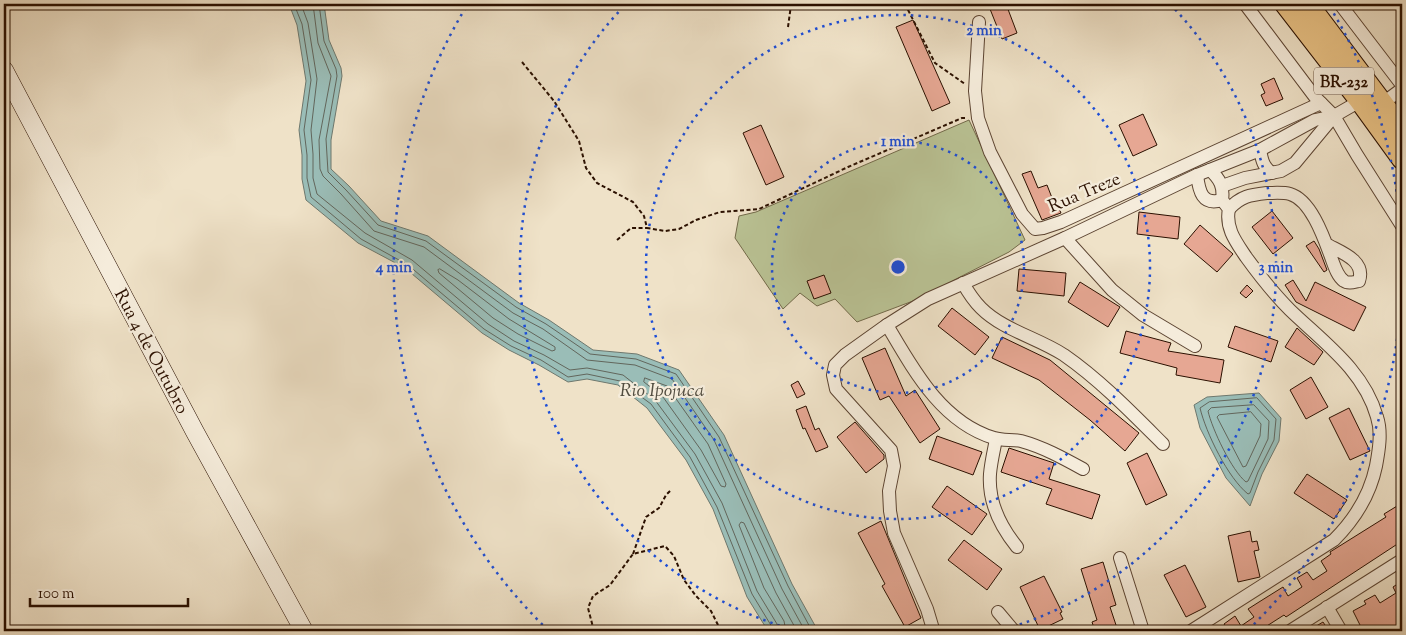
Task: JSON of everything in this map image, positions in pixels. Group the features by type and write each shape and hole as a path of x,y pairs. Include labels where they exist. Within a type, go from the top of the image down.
{"highway":[{"name":"BR-232","path":"1285,4 1402,159"},
{"name":"BR-232","path":"1308,4 1402,129"}],"main road":[{"name":"Rua 4 de Outubro","path":"4,70 172,388 304,631"}],"street":[{"path":"1245,4 1321,103 1334,116 1402,226"},
{"path":"1340,4 1402,86"},
{"name":"Rua Treze","path":"979,22 975,91 978,118 990,152 1022,214 1035,229 1070,218 1321,103"},
{"path":"1383,103 1402,89"},
{"path":"933,629 927,609 894,533 889,491 894,466 891,450 836,389 833,376 835,365 845,355 887,325 928,299 1066,238 1210,170 1260,150 1316,120 1334,116 1360,101"},
{"path":"1222,186 1245,178 1288,168 1295,163 1334,116"},
{"path":"1288,135 1298,143 1302,154"},
{"path":"1260,150 1266,169 1272,172"},
{"path":"1191,631 1334,540 1349,525 1365,499 1373,478 1380,447 1378,418 1365,388 1337,353 1288,308 1253,267 1234,239 1227,217 1222,186 1216,175 1210,170"},
{"path":"1197,176 1202,196 1209,201 1225,204 1251,195 1275,192 1290,194 1302,200 1310,211 1326,244"},
{"path":"1066,238 1112,290 1143,316 1195,346"},
{"path":"963,283 982,309 996,319 1042,342 1070,360 1137,418 1163,444"},
{"path":"887,325 912,368 931,394 955,417 977,431 996,439 1018,440 1036,446 1054,453 1083,469"},
{"path":"996,439 990,475 991,498 1005,532 1017,547"},
{"path":"1120,558 1142,631"},
{"path":"1290,631 1401,563"},
{"path":"1327,607 1341,631"},
{"path":"998,612 1014,631"}],"path":[{"path":"788,27 791,5 793,4"},
{"path":"825,4 846,9 856,4"},
{"path":"905,4 935,63 975,91"},
{"path":"522,62 554,101 579,140 586,168 597,183 633,202 644,216 647,228"},
{"path":"617,240 631,228 647,228 665,232 679,229 696,220 720,212 759,209 848,167 962,118 978,118"},
{"path":"594,631 588,608 593,596 610,585 633,554 646,517 659,508 671,490"},
{"path":"633,554 665,546 674,556 684,580 711,611 720,631"}],"green space":[{"path":"969,120 1025,240 1009,252 913,301 857,322 835,299 817,306 800,293 783,309 735,238 739,216 756,212"}],"water":[{"name":"Rio Ipojuca","path":"289,4 324,4 329,40 341,68 342,76 331,140 331,169 381,221 428,236 519,303 549,320 593,350 637,354 679,370 724,435 792,584 818,631 768,631 747,597 713,509 686,460 647,408 618,385 587,379 568,382 509,350 482,333 405,268 358,243 306,200 302,179 299,130 306,81 297,25"},
{"path":"1259,393 1281,418 1279,441 1262,474 1250,506 1226,478 1200,428 1194,405 1207,397"}],"building":[{"path":"988,4 1006,4 1017,33 1002,39"},
{"path":"913,20 950,103 932,111 896,27"},
{"path":"1274,78 1283,99 1266,106 1261,95 1265,93 1261,84"},
{"path":"1143,114 1157,145 1133,156 1119,125"},
{"path":"761,125 784,177 766,185 743,133"},
{"path":"1031,171 1038,188 1047,185 1054,203 1056,202 1061,213 1042,220 1022,174"},
{"path":"1272,211 1293,238 1273,254 1252,227"},
{"path":"1139,212 1180,217 1178,239 1137,234"},
{"path":"1200,225 1233,254 1217,272 1184,244"},
{"path":"1314,241 1327,270 1324,272 1306,246"},
{"path":"1019,269 1066,273 1064,296 1017,291"},
{"path":"824,275 831,293 814,299 807,281"},
{"path":"1293,280 1306,301 1315,282 1366,307 1354,331 1296,302 1285,285"},
{"path":"1080,282 1120,307 1108,327 1068,302"},
{"path":"1247,285 1253,291 1246,298 1240,293"},
{"path":"952,308 989,337 975,355 938,326"},
{"path":"1235,326 1278,341 1271,362 1228,347"},
{"path":"1297,328 1323,352 1314,365 1285,347"},
{"path":"1126,331 1171,343 1168,351 1224,360 1220,383 1176,375 1177,368 1120,353"},
{"path":"1002,337 1050,360 1139,433 1125,451 1090,420 1039,380 992,358"},
{"path":"885,348 906,396 915,390 940,429 920,443 889,396 880,400 862,358"},
{"path":"1311,377 1328,407 1306,419 1290,390"},
{"path":"798,381 805,394 797,398 791,385"},
{"path":"806,406 815,430 819,428 828,447 816,452 805,428 803,429 796,410"},
{"path":"1349,408 1370,451 1350,460 1329,418"},
{"path":"855,422 884,455 884,459 866,473 837,437"},
{"path":"937,436 982,452 973,475 929,459"},
{"path":"1009,448 1054,463 1049,479 1100,495 1092,519 1046,504 1052,489 1001,472"},
{"path":"1147,453 1167,495 1146,505 1127,463"},
{"path":"1307,474 1347,500 1334,519 1294,493"},
{"path":"947,486 987,514 972,535 932,507"},
{"path":"1402,503 1402,541 1286,617 1284,615 1259,631 1228,631 1224,624 1235,616 1241,626 1254,617 1248,609 1283,587 1288,596 1302,587 1297,578 1307,572 1313,580 1327,571 1321,561 1331,554 1330,552 1386,517 1384,514"},
{"path":"881,521 921,618 905,627 882,586 885,584 858,533"},
{"path":"1250,531 1252,542 1257,541 1259,550 1254,551 1260,577 1238,582 1228,536"},
{"path":"964,540 1002,569 987,590 948,560"},
{"path":"1103,562 1116,605 1110,607 1118,631 1095,631 1092,622 1097,620 1081,569"},
{"path":"1185,565 1206,607 1186,617 1164,575"},
{"path":"1044,576 1062,612 1060,613 1063,619 1040,630 1020,587"},
{"path":"1402,581 1402,631 1363,631 1353,611 1366,604 1364,601 1375,595 1380,603 1396,593 1393,587"},
{"path":"1323,622 1329,631 1308,631"}]}
